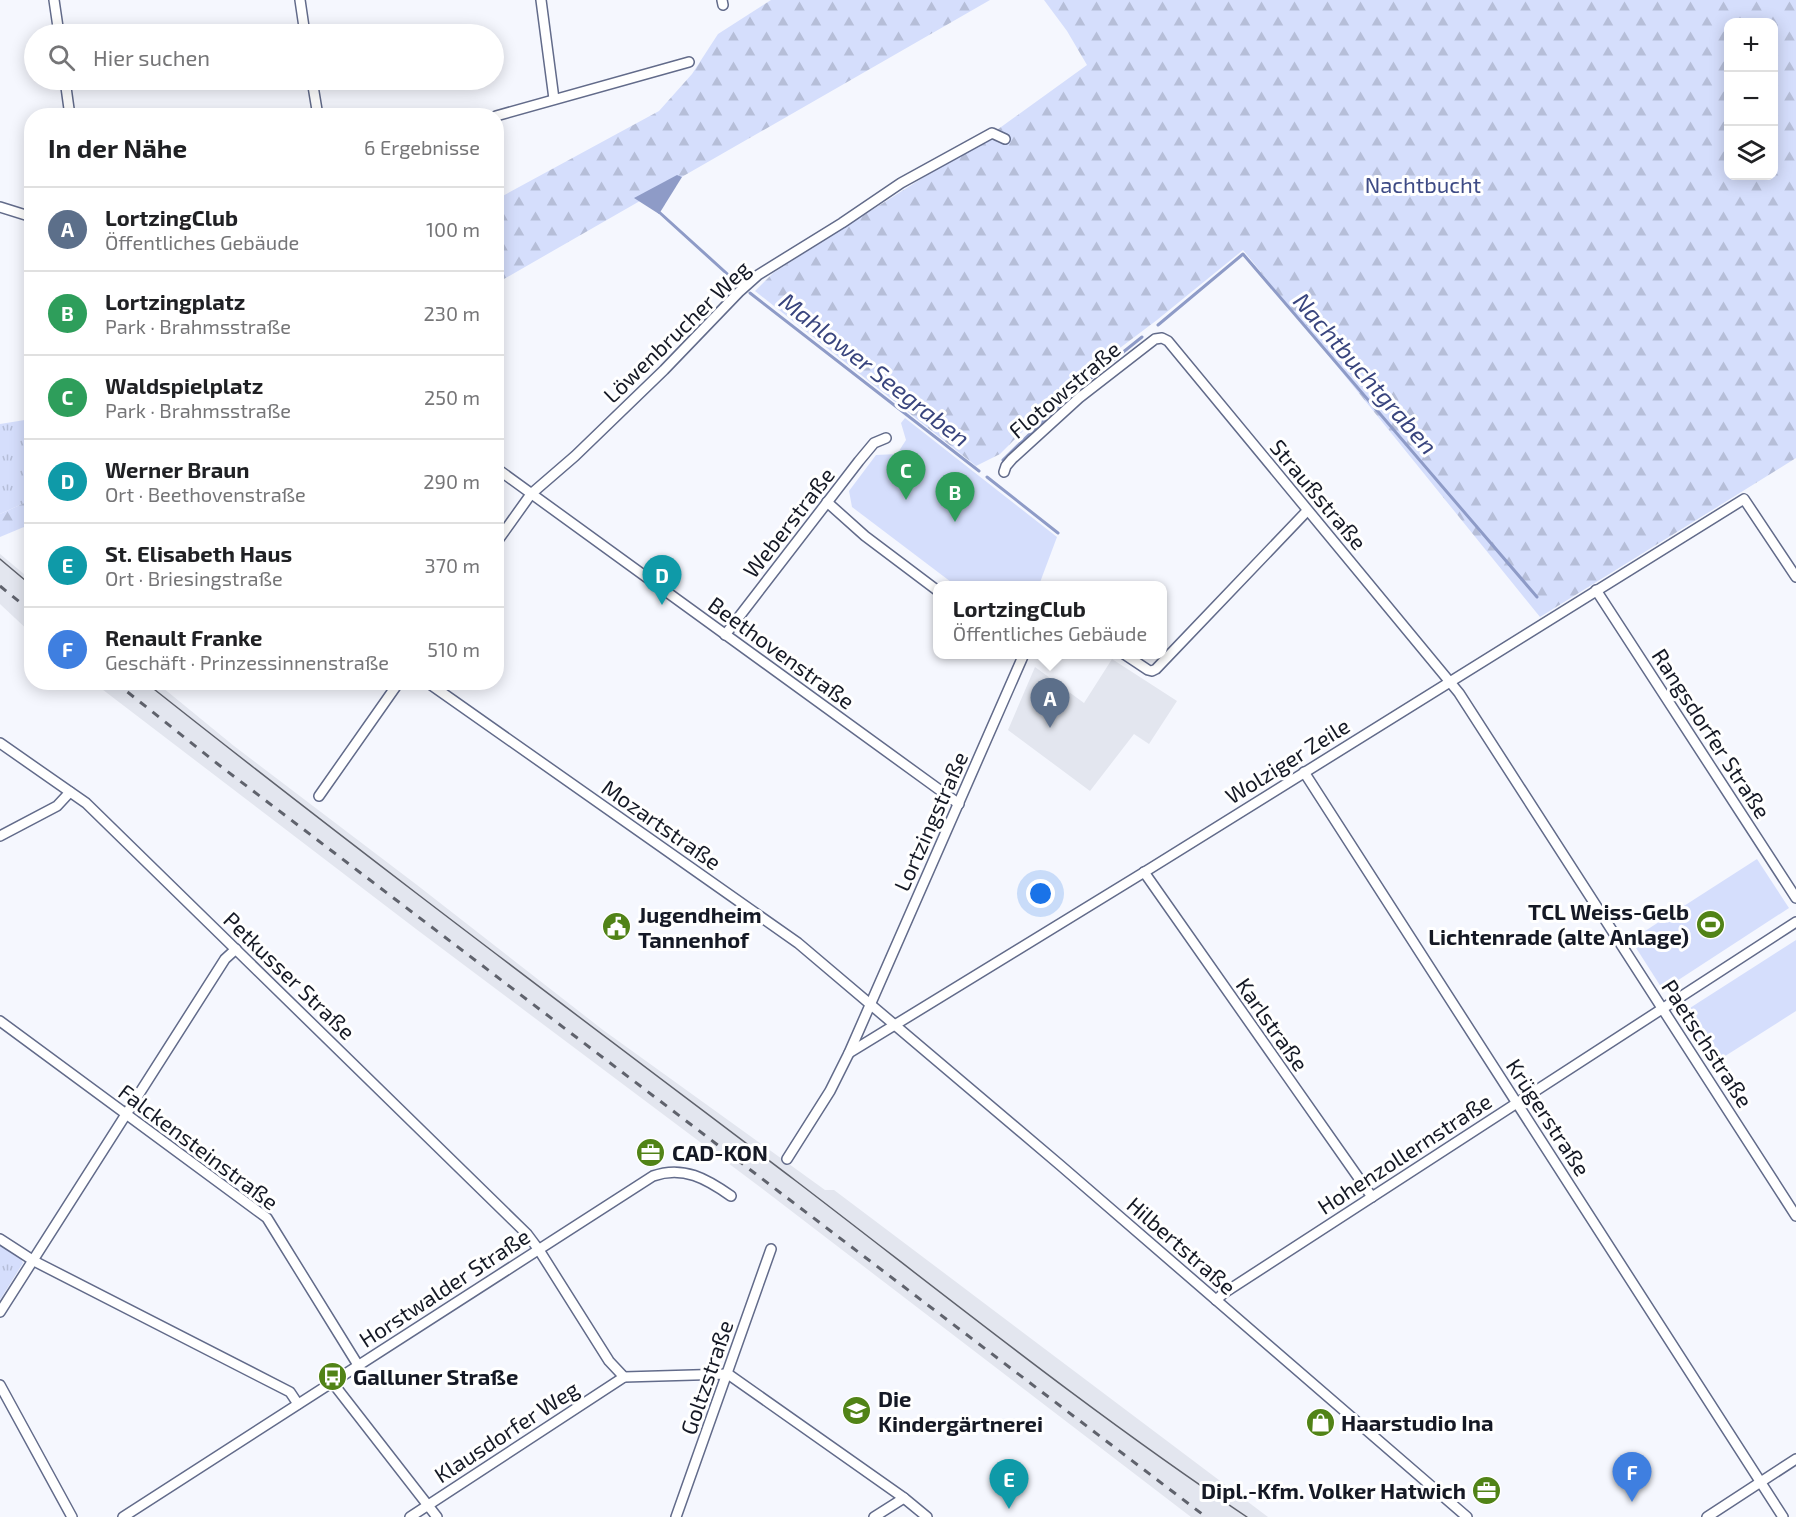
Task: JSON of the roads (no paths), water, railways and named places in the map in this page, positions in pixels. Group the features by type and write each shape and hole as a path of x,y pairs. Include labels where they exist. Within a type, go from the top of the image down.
{"street":[{"path":"54,0 58,24"},
{"path":"300,0 304,24"},
{"path":"541,0 554,99"},
{"path":"504,114 689,62"},
{"path":"66,90 69,108"},
{"path":"314,90 317,108"},
{"name":"Löwenbrucher Weg","path":"504,532 531,494 575,456 758,275 922,171 992,133 1005,139"},
{"path":"0,207 24,215"},
{"name":"Straußstraße","path":"1155,339 1162,338 1168,341 1449,681"},
{"name":"Flotowstraße","path":"1004,472 1012,459 1079,398 1155,339"},
{"name":"Weberstraße","path":"726,635 874,443 886,438"},
{"name":"Beethovenstraße","path":"504,474 958,804"},
{"name":"Wolziger Zeile","path":"849,1053 1744,499 1796,578"},
{"path":"827,502 865,536 933,587"},
{"path":"1167,657 1307,510"},
{"name":"Rangsdorfer Straße","path":"1596,590 1796,898"},
{"name":"Lortzingstraße","path":"870,1004 1022,659"},
{"path":"1132,659 1152,671 1165,659"},
{"name":"Paetschstraße","path":"1449,681 1459,693 1796,1216"},
{"path":"319,796 393,690"},
{"name":"Mozartstraße","path":"438,690 798,943 870,1004"},
{"name":"Petkusser Straße","path":"0,743 86,803 527,1234 609,1361 624,1377"},
{"name":"Krügerstraße","path":"1304,772 1784,1517"},
{"path":"0,836 57,806 70,792"},
{"name":"Karlstraße","path":"1144,872 1372,1197"},
{"name":"Hohenzollernstraße","path":"1216,1300 1796,922"},
{"path":"0,1312 225,959 236,949"},
{"path":"787,1159 830,1090 870,1004"},
{"name":"Hilbertstraße","path":"870,1004 1467,1517"},
{"name":"Falckensteinstraße","path":"0,1021 267,1218 358,1365"},
{"name":"Horstwalder Straße","path":"123,1517 661,1173 690,1172 731,1196"},
{"path":"0,1239 34,1261 290,1392 298,1404"},
{"name":"Goltzstraße","path":"676,1517 771,1249"},
{"path":"624,1377 728,1374 904,1498 927,1517"},
{"name":"Klausdorfer Weg","path":"410,1517 624,1377"},
{"path":"332,1382 437,1517"},
{"path":"0,1385 72,1517"},
{"path":"1707,1517 1796,1459"},
{"path":"874,1517 904,1498"}],"waterway":[{"name":"Mahlower Seegraben","path":"659,212 735,281"},
{"name":"Nachtbuchtgraben","path":"1158,325 1243,254 1537,597"},
{"name":"Mahlower Seegraben","path":"750,293 979,471"},
{"name":"Nachtbuchtgraben","path":"1003,460 1072,393 1142,337"},
{"name":"Mahlower Seegraben","path":"987,477 1058,533"}],"tram line":[{"path":"0,559 24,579"},
{"path":"155,690 388,871 1019,1353 1132,1437 1247,1517"}],"railway":[{"path":"0,586 24,606"},
{"path":"125,690 219,765 1206,1517"}],"place":[{"name":"Waldspielplatz","path":"906,500"},
{"name":"Lortzingplatz","path":"955,522"},
{"name":"Werner Braun","path":"662,605"},
{"name":"LortzingClub","path":"1050,728"},
{"name":"TCL Weiss-Gelb Lichtenrade (alte Anlage)","path":"1710,924"},
{"name":"Jugendheim Tannenhof","path":"617,927"},
{"name":"CAD-KON","path":"651,1152"},
{"name":"Galluner Straße","path":"332,1376"},
{"name":"Die Kindergärtnerei","path":"857,1411"},
{"name":"Haarstudio Ina","path":"1320,1422"},
{"name":"Dipl.-Kfm. Volker Hatwich","path":"1487,1490"},
{"name":"Renault Franke","path":"1632,1502"},
{"name":"St. Elisabeth Haus","path":"1009,1509"}],"park label":[{"name":"Nachtbucht","path":"1423,184"}]}
